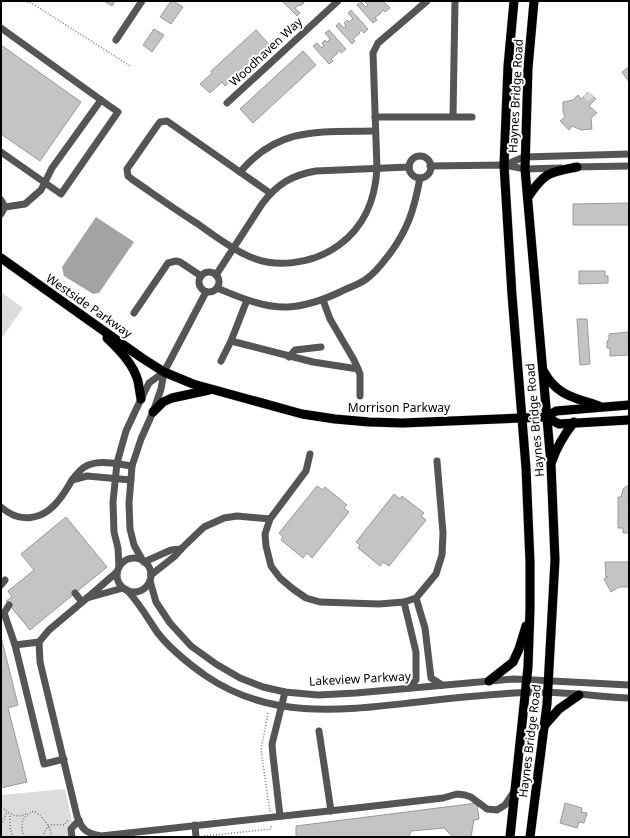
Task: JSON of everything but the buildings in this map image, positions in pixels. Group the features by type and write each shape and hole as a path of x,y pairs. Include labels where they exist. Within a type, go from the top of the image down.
{"main road":[{"name":"Haynes Bridge Road","path":"510,837 526,692 530,609 530,562 526,468 504,165 508,66 514,1"},
{"name":"Haynes Bridge Road","path":"530,837 548,693 555,560 551,464 524,157 528,68 534,1"},
{"path":"528,197 540,179 547,175 577,167"},
{"name":"Westside Parkway","path":"1,258 164,372"},
{"path":"95,325 127,360 138,380 141,399"},
{"path":"542,369 557,389 567,395 603,407"},
{"name":"Morrison Parkway","path":"164,372 210,390 302,414 335,419 369,422 403,422 522,418"},
{"path":"153,412 163,402 172,398 210,390"},
{"path":"522,418 546,417 556,411 629,405"},
{"path":"546,417 557,423 629,420"},
{"path":"551,464 559,442 574,422"},
{"path":"488,681 513,662 523,637 530,609"},
{"path":"544,726 559,709 580,695"}],"street":[{"path":"116,40 142,1"},
{"name":"Woodhaven Way","path":"227,103 338,1"},
{"path":"270,193 167,121 160,122 127,169 128,176 133,180 233,248 257,260 281,264 294,263 308,260 334,249 346,240 363,220 373,198 376,186 377,169 374,50 378,43 427,1"},
{"path":"453,116 455,1"},
{"path":"1,28 118,112 61,194 1,152"},
{"path":"5,207 26,204 41,190 52,168 101,100"},
{"path":"375,117 472,117"},
{"path":"240,172 251,160 266,148 285,138 307,133 375,131"},
{"path":"504,165 524,157 629,154"},
{"path":"420,157 427,159 430,166 429,173 420,178 414,176 409,167 414,158 420,157"},
{"path":"430,166 504,165 525,169 629,166"},
{"path":"216,275 270,193 286,181 307,172 316,170 409,167"},
{"path":"217,288 247,300 287,307 309,304 323,300 364,280 384,262 403,235 410,221 420,178"},
{"path":"1,200 5,207"},
{"path":"1,214 5,207"},
{"path":"134,313 168,263 176,261 180,262 201,276"},
{"path":"206,273 213,273 216,275 219,281 217,288 212,292 206,292 200,288 199,282 201,276 206,273"},
{"path":"84,600 125,589 138,591 147,585 150,578 150,570 134,545 130,529 128,503 132,466 161,389 164,372 206,292"},
{"path":"221,361 231,341 247,300"},
{"path":"323,300 330,319 360,374 360,396"},
{"path":"231,341 289,357 358,369"},
{"path":"289,357 295,350 321,347"},
{"path":"164,372 149,383 126,431 117,464 113,502 114,532 118,548 119,583 138,602 158,633 181,657 207,677 239,694 258,701 281,707 318,710 357,708 526,692 629,698"},
{"path":"310,454 306,471 270,519 265,534 266,546 271,566 280,578 293,589 306,598 320,602 340,604 379,604 404,602 416,598 436,574 442,555 443,534 437,461"},
{"path":"1,507 17,517 27,518 39,516 49,511 58,501 72,480 82,468 87,465 97,462 132,466"},
{"path":"72,480 87,476 131,480"},
{"path":"150,578 204,527 224,518 237,516 270,519"},
{"path":"181,549 171,550 144,562 133,558 128,560 49,630 40,642 40,662 79,820 84,830 94,836 101,836 442,798 457,794 471,797 487,809 497,810 505,806 516,788"},
{"name":"Lakeview Parkway","path":"150,578 156,602 170,624 191,646 216,664 240,678 263,687 284,692 318,695 356,693 527,679 629,685"},
{"path":"75,593 84,600"},
{"path":"416,598 425,628 431,678 442,685"},
{"path":"404,602 416,652 416,680 409,688"},
{"path":"9,605 3,610 15,645 44,764 64,760"},
{"path":"15,645 40,642"},
{"path":"280,816 272,756 272,744 284,692"},
{"path":"319,731 331,811"},
{"path":"72,837 71,830 79,820"},
{"path":"195,825 196,837"}],"path":[{"path":"24,1 33,4 130,66"},
{"path":"196,837 271,829 271,817 261,750 268,712"},
{"path":"1,807 10,815 15,816 34,812 42,816 49,825 52,837"},
{"path":"1,825 7,812"},
{"path":"24,837 22,827 26,814"},
{"path":"10,815 10,828 13,837"},
{"path":"43,837 49,825 64,824 69,819"}],"shaded area":[{"path":"96,217 134,242 99,293 93,294 64,276 62,267"},
{"path":"1,292 23,308 1,339"},
{"path":"65,789 74,830 74,837 1,837 1,795"}],"tunnel":[{"path":"586,94 593,102"}]}
